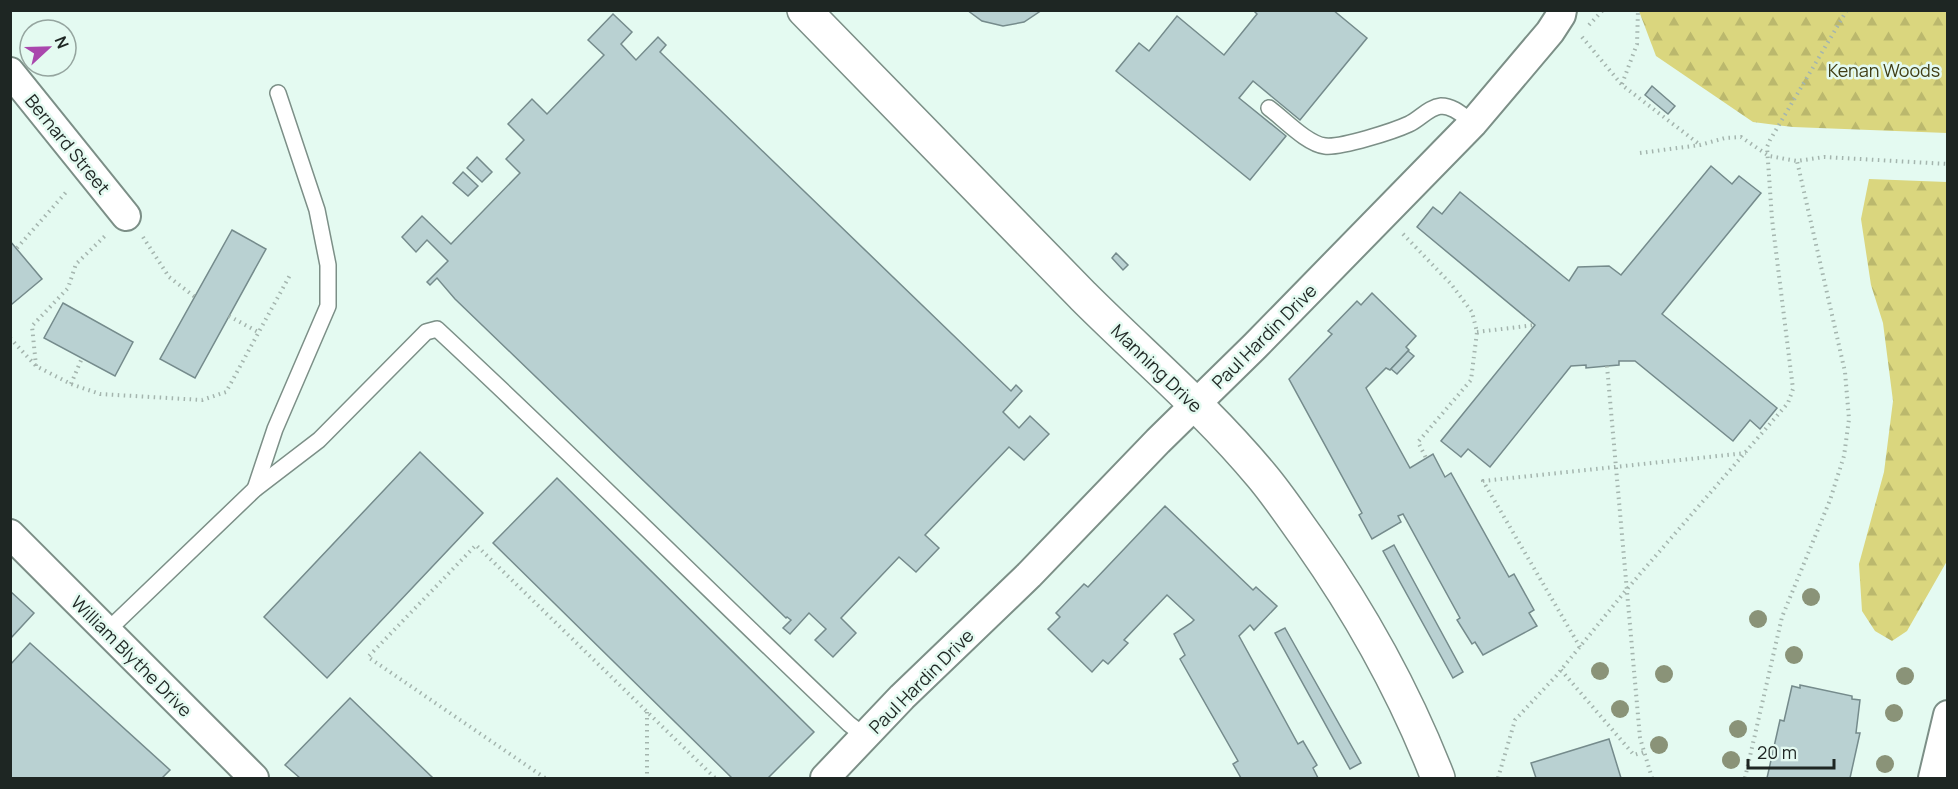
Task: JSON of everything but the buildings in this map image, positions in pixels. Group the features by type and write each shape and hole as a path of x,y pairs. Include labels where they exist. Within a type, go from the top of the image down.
{"street":[{"name":"Manning Drive","path":"804,10 1063,275 1195,405 1260,474 1347,596 1404,698 1438,778"},
{"name":"Paul Hardin Drive","path":"825,778 902,697 1029,575 1473,123 1550,32 1562,15 1562,10"},
{"name":"Bernard Street","path":"10,72 126,216"},
{"name":"William Blythe Drive","path":"10,534 254,778"},
{"path":"1933,778 1947,716"}],"lane":[{"path":"255,489 275,429 328,306 328,265 317,210 278,93"},
{"path":"1269,108 1309,140 1326,146 1336,146 1393,130 1410,123 1438,106 1456,110 1473,123"},
{"path":"107,631 255,489 319,440 426,332 436,329 533,418 849,724 866,737"}],"path":[{"path":"1587,26 1603,10"},
{"path":"1622,85 1637,44 1638,10"},
{"path":"1498,778 1515,720 1561,670 1627,589 1788,403 1793,389 1772,219 1767,147 1847,10"},
{"path":"1580,34 1622,85 1700,145"},
{"path":"1640,153 1741,137 1768,156 1797,161 1824,157 1947,164"},
{"path":"1745,778 1782,617 1830,500 1844,456 1849,419 1845,372 1797,161"},
{"path":"16,248 88,168"},
{"path":"36,366 32,326 68,288 76,264 126,216 150,246 170,277 195,297"},
{"path":"1398,229 1451,284 1472,312 1477,332 1471,380 1418,442 1426,458"},
{"path":"10,338 36,366 72,384 100,394 202,400 226,392 290,275"},
{"path":"229,316 258,332"},
{"path":"1477,332 1536,325"},
{"path":"72,384 82,358"},
{"path":"1607,366 1640,738 1652,778"},
{"path":"1580,647 1483,480 1747,453"},
{"path":"544,778 368,657 476,545 715,778"},
{"path":"1561,670 1634,755 1644,752"},
{"path":"647,712 647,778"}],"green space":[{"name":"Kenan Woods","path":"1639,11 1947,11 1947,133 1793,127 1753,122 1656,56"},
{"path":"1869,179 1947,182 1947,561 1907,631 1892,641 1875,631 1862,611 1859,564 1884,472 1893,401 1883,323 1871,285 1861,219"}]}
